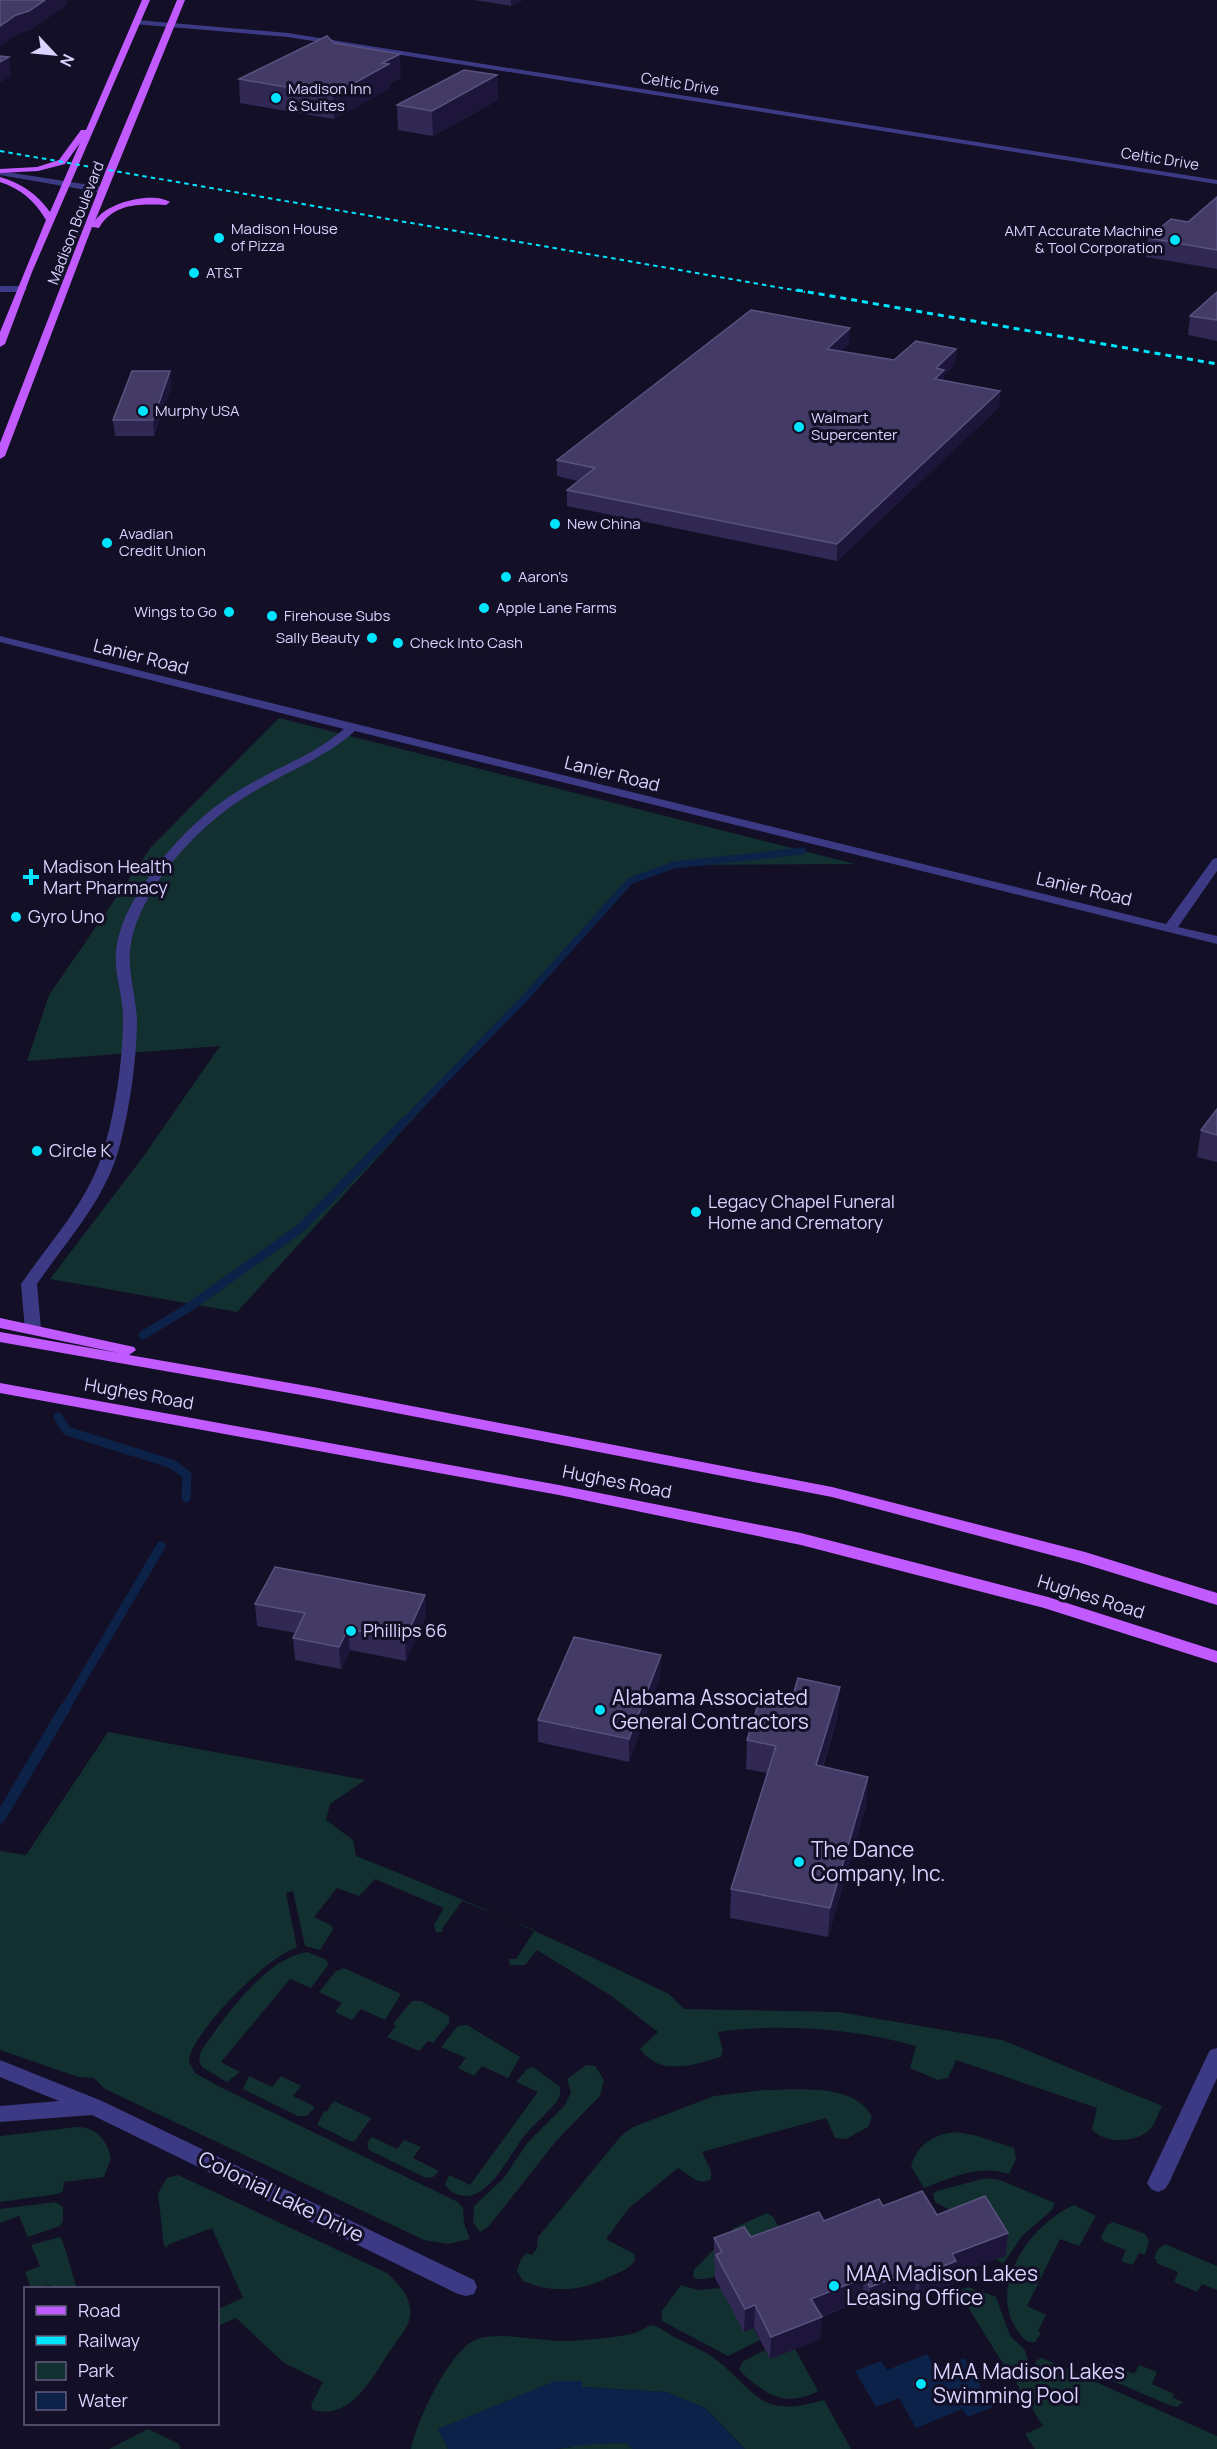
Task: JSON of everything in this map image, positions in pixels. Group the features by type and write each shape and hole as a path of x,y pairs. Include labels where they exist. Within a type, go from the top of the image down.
{"main road":[{"name":"Madison Boulevard","path":"0,344 146,0"},
{"name":"Madison Boulevard","path":"0,456 103,190 181,0"},
{"path":"0,172 38,168 62,162 75,140 95,121"},
{"path":"0,179 24,189 36,198 51,221"},
{"path":"76,263 89,244 99,220 108,210 138,202 166,202"},
{"path":"0,1323 262,1383"},
{"name":"Hughes Road","path":"0,1337 262,1383 832,1492 1085,1558 1217,1599"},
{"name":"Hughes Road","path":"0,1388 559,1490 801,1539 1048,1603 1217,1657"}],"street":[{"name":"Celtic Drive","path":"137,21 288,35 1217,182"},
{"path":"0,172 103,190"},
{"path":"0,289 23,289"},
{"name":"Lanier Road","path":"0,639 352,728 1217,940"},
{"path":"0,645 20,644"},
{"path":"33,1329 29,1284 72,1226 109,1158 127,1054 130,1010 123,963 125,939 133,915 151,884 174,853 218,811 251,787 326,749 352,728"},
{"path":"1170,928 1217,862"},
{"path":"1158,2183 1217,2057"},
{"name":"Colonial Lake Drive","path":"0,2068 95,2107 466,2287"},
{"path":"0,2114 95,2107"}],"green space":[{"path":"279,718 855,864 674,865 630,881 237,1312 50,1279 143,1157 220,1046 27,1061 49,995 151,847"},
{"path":"108,1732 365,1780 330,1804 326,1820 353,1840 356,1856 505,1918 462,1901 442,1929 443,1932 436,1932 434,1925 444,1908 375,1879 359,1896 337,1888 314,1917 331,1925 333,1930 320,1950 305,1946 293,1891 286,1893 297,1948 269,1964 232,1997 202,2034 192,2050 189,2062 195,2073 220,2087 458,2202 463,2208 464,2223 470,2239 448,2244 424,2240 105,2089 94,2078 78,2077 0,2050 0,1851 26,1855"},
{"path":"534,1931 669,1994 684,2009 839,2012 1002,2040 1162,2106 1152,2127 1146,2132 1131,2139 1113,2140 1105,2138 1092,2129 1097,2108 956,2060 948,2078 938,2080 910,2068 916,2046 842,2031 768,2028 718,2032 723,2051 721,2057 688,2065 667,2066 648,2058 640,2049 658,2032 610,1995 537,1950 525,1965 510,1965 509,1959 516,1959"},
{"path":"307,1952 327,1960 328,1965 311,1988 290,1979 221,2062 240,2072 227,2082 202,2067 199,2060 201,2051 247,1991 276,1965"},
{"path":"344,1968 401,1994 385,2020 361,2009 352,2020 335,2012 342,2003 319,1992 336,1971"},
{"path":"412,2001 421,2001 449,2016 449,2023 433,2043 428,2041 419,2051 387,2037 396,2026 393,2024"},
{"path":"467,2025 520,2057 508,2078 482,2066 474,2076 458,2068 466,2058 441,2047 458,2026"},
{"path":"586,2065 595,2066 604,2080 600,2096 557,2140 489,2226 480,2232 473,2222 474,2206 503,2179 528,2142 565,2105 571,2092 567,2079"},
{"path":"533,2067 560,2087 557,2101 525,2135 489,2185 470,2196 452,2192 445,2184 449,2175 470,2185 538,2092 516,2082 527,2069"},
{"path":"249,2076 272,2087 281,2076 301,2086 293,2096 315,2107 307,2116 298,2116 243,2089"},
{"path":"808,2089 839,2093 864,2106 872,2117 868,2127 846,2139 835,2138 826,2118 702,2152 711,2171 711,2179 698,2181 678,2168 629,2208 606,2239 634,2254 635,2260 628,2268 579,2288 545,2288 523,2281 517,2271 520,2261 526,2253 532,2255 537,2248 538,2237 621,2136 633,2127 714,2096 765,2090"},
{"path":"334,2101 371,2118 355,2141 350,2141 317,2125 324,2111 326,2112"},
{"path":"84,2127 95,2132 107,2146 111,2158 104,2177 64,2182 63,2191 57,2194 0,2202 0,2136"},
{"path":"955,2132 974,2135 1014,2148 1016,2159 1009,2174 987,2170 976,2171 924,2188 911,2166 914,2158 922,2146 933,2138"},
{"path":"372,2137 397,2149 404,2140 421,2147 413,2158 439,2171 433,2177 426,2178 369,2150 367,2143"},
{"path":"178,2175 387,2273 401,2287 409,2303 408,2325 370,2382 351,2402 340,2409 327,2412 313,2410 311,2405 323,2382 284,2363 236,2318 219,2326 219,2309 243,2298 212,2228 167,2245 168,2248 164,2246 158,2193 167,2178"},
{"path":"986,2178 1000,2180 1055,2203 1052,2210 1022,2236 1003,2264 996,2259 1005,2256 963,2217 935,2202 933,2194"},
{"path":"56,2202 63,2207 63,2221 60,2226 28,2237 19,2216 0,2223 0,2209"},
{"path":"1074,2205 1096,2216 1079,2246 1060,2239 1027,2306 1046,2315 1038,2331 1041,2333 1035,2342 1029,2342 1017,2330 1009,2312 1007,2294 1011,2276 1018,2258 1029,2241 1058,2214"},
{"path":"767,2213 773,2217 790,2245 725,2274 711,2278 693,2277 694,2270 734,2228"},
{"path":"1113,2222 1145,2234 1149,2241 1145,2255 1139,2253 1133,2265 1121,2261 1126,2250 1103,2241 1101,2237 1107,2225"},
{"path":"60,2237 77,2287 51,2287 50,2285 31,2287 25,2272 40,2266 31,2245"},
{"path":"1165,2244 1217,2266 1217,2290 1202,2284 1197,2292 1174,2282 1178,2272 1156,2263 1157,2260 1154,2258 1158,2249"},
{"path":"681,2285 697,2290 721,2288 744,2331 753,2328 760,2340 728,2356 662,2321 662,2311"},
{"path":"968,2287 996,2297 1010,2336 1025,2350 1028,2361 1021,2372 1010,2375 958,2291"},
{"path":"652,2325 713,2357 757,2397 767,2402 777,2406 789,2406 824,2400 851,2449 745,2449 705,2408 666,2392 582,2387 592,2444 626,2443 633,2449 555,2449 573,2447 438,2428 448,2449 411,2449 420,2422 444,2373 465,2347 475,2340 495,2336 556,2341 593,2339 635,2333"},
{"path":"795,2349 818,2391 795,2399 775,2396 757,2386 739,2370 742,2362 765,2350 770,2359"},
{"path":"1042,2358 1217,2436 1217,2449 1035,2449 1025,2434 1043,2426 1016,2383 1030,2374 1037,2360"},
{"path":"1109,2363 1134,2374 1139,2365 1157,2372 1152,2384 1174,2394 1172,2397 1183,2402 1177,2407 1169,2405 1104,2377 1100,2369"},
{"path":"148,2429 179,2444 180,2449 109,2449"}],"water":[{"name":"MAA Madison Lakes Swimming Pool","path":"927,2354 936,2369 964,2358 993,2407 968,2417 962,2409 916,2428 899,2398 876,2407 855,2371 881,2361 887,2370"},
{"path":"555,2381 582,2381 582,2387 666,2392 705,2408 745,2449 633,2449 625,2443 592,2444 555,2449 448,2449 438,2429"}],"building":[{"path":"0,0 45,0 0,26"},
{"path":"327,36 334,43 400,54 382,63 389,64 333,95 239,79"},
{"path":"0,56 9,57 0,62"},
{"path":"464,70 497,75 432,111 397,105"},
{"path":"1217,197 1217,250 1148,238 1171,219 1188,222"},
{"path":"1217,292 1217,320 1190,316"},
{"name":"Walmart Supercenter","path":"751,310 850,328 827,349 894,360 916,341 956,349 936,368 944,370 935,379 1000,391 837,544 567,490 595,468 557,460"},
{"path":"132,371 170,371 153,420 113,420"},
{"path":"1217,1109 1217,1135 1201,1130"},
{"path":"275,1567 425,1595 405,1639 348,1629 339,1647 293,1638 305,1613 255,1604"},
{"name":"Alabama Associated General Contractors","path":"574,1637 661,1655 629,1739 538,1720"},
{"name":"The Dance Company, Inc.","path":"798,1678 840,1687 816,1765 868,1777 830,1908 731,1889 776,1746 747,1740 762,1692 792,1699"},
{"name":"MAA Madison Lakes Leasing Office","path":"922,2191 937,2215 985,2196 1008,2233 952,2254 956,2261 921,2275 917,2269 870,2287 864,2278 811,2299 822,2317 771,2337 755,2305 745,2309 716,2255 722,2252 714,2238 744,2227 751,2237 819,2212 824,2221 879,2199 883,2206"}],"waterway":[{"path":"402,1124 524,999 630,881 674,865 802,851"},
{"path":"143,1335 188,1308 301,1228 404,1122"},
{"path":"58,1417 67,1431 172,1464 187,1475 186,1498"},
{"path":"64,1710 161,1546"},
{"path":"0,1818 65,1708"}],"railway":[{"path":"0,151 805,292"},
{"path":"797,290 1217,364"}],"place":[{"name":"Madison Inn & Suites","path":"276,98"},
{"name":"Madison House of Pizza","path":"219,238"},
{"name":"AMT Accurate Machine & Tool Corporation","path":"1175,240"},
{"name":"AT&T","path":"194,273"},
{"name":"Murphy USA","path":"143,411"},
{"name":"Walmart Supercenter","path":"799,427"},
{"name":"New China","path":"555,524"},
{"name":"Avadian Credit Union","path":"107,543"},
{"name":"Aaron's","path":"506,577"},
{"name":"Apple Lane Farms","path":"484,608"},
{"name":"Wings to Go","path":"229,612"},
{"name":"Firehouse Subs","path":"272,616"},
{"name":"Sally Beauty","path":"372,638"},
{"name":"Check Into Cash","path":"398,643"},
{"name":"Madison Health Mart Pharmacy","path":"31,877"},
{"name":"Gyro Uno","path":"16,917"},
{"name":"Circle K","path":"37,1151"},
{"name":"Legacy Chapel Funeral Home and Crematory","path":"696,1212"},
{"name":"Phillips 66","path":"351,1631"},
{"name":"Alabama Associated General Contractors","path":"600,1710"},
{"name":"The Dance Company, Inc.","path":"799,1862"},
{"name":"MAA Madison Lakes Leasing Office","path":"834,2286"},
{"name":"MAA Madison Lakes Swimming Pool","path":"921,2384"}]}
